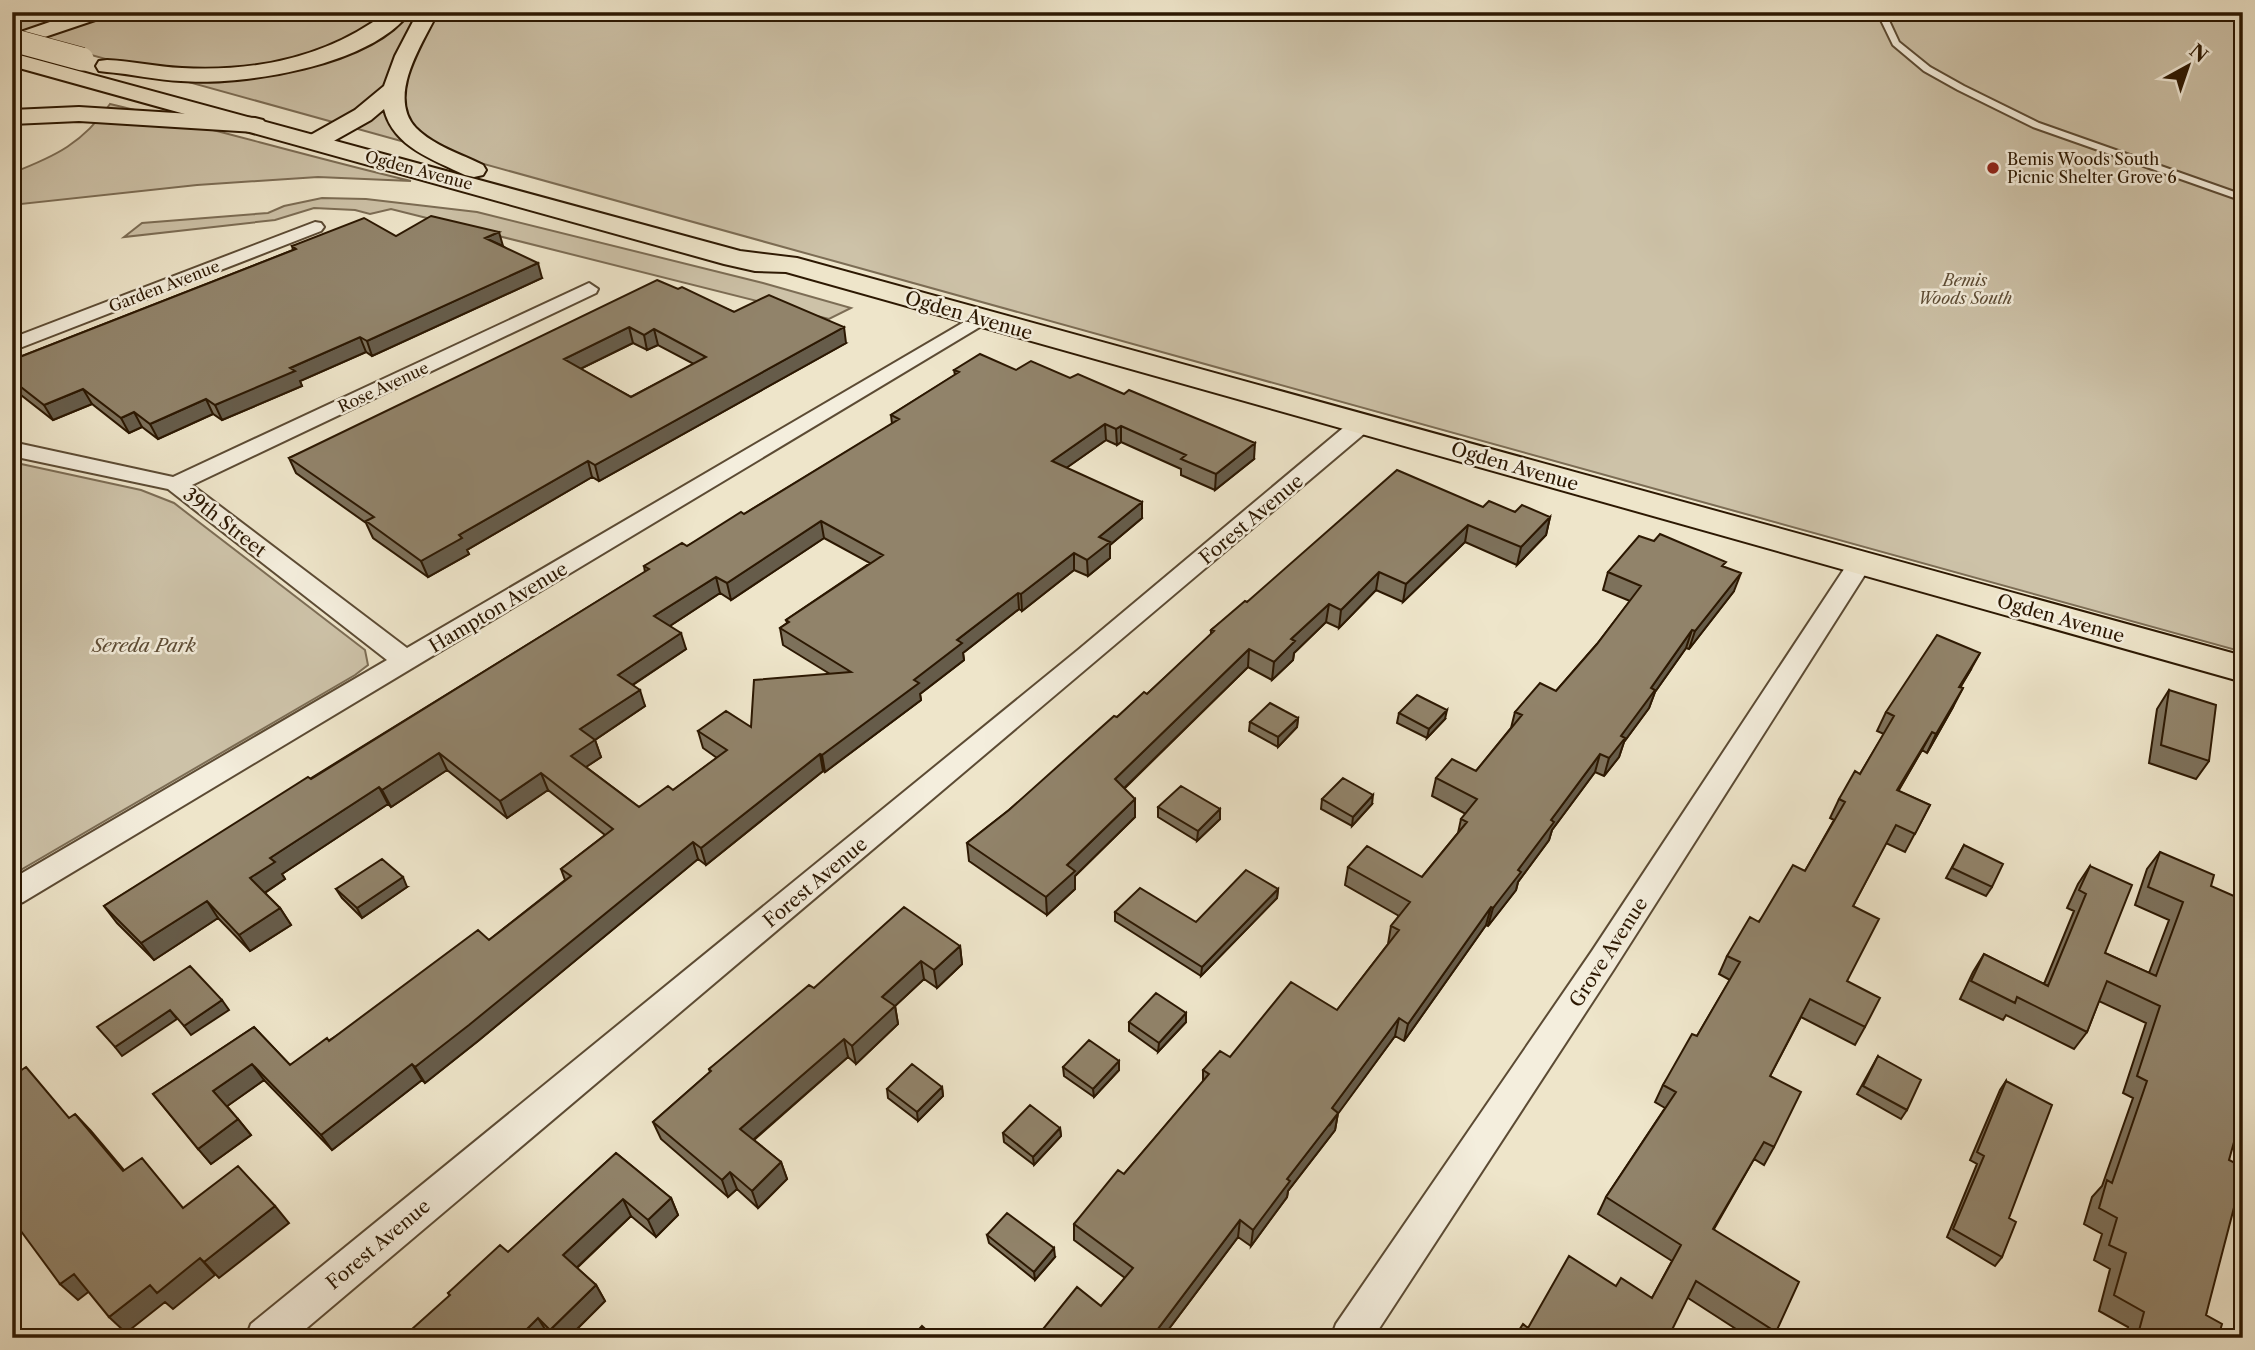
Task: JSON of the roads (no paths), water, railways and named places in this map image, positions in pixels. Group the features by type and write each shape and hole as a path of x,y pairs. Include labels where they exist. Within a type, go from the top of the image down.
{"main road":[{"path":"107,66 201,76 277,68 352,46 400,12"},
{"path":"428,12 395,88 393,106 407,132 474,170"},
{"path":"12,41 99,13"},
{"name":"Ogden Avenue","path":"12,41 107,66 324,137 734,258 755,263 788,264 2243,668"},
{"name":"Ogden Avenue","path":"12,59 255,125 324,137 474,170 780,254 788,264"},
{"path":"324,137 365,114 395,88"},
{"path":"12,117 79,114 255,125"}],"street":[{"name":"Garden Avenue","path":"12,345 315,227"},
{"name":"Rose Avenue","path":"176,484 589,289"},
{"name":"Hampton Avenue","path":"12,894 983,319"},
{"name":"Forest Avenue","path":"265,1338 1076,665 1363,423"},
{"name":"39th Street","path":"12,449 176,484 406,661"},
{"name":"Grove Avenue","path":"1350,1338 1603,960 1861,562"}],"lane":[{"path":"1881,12 1896,43 1927,69 1961,88 2036,125 2243,198"}],"place":[{"name":"Bemis Woods South Picnic Shelter Grove 6","path":"1993,168"}],"park label":[{"name":"Bemis Woods South","path":"1965,289"},
{"name":"Sereda Park","path":"144,645"}]}
